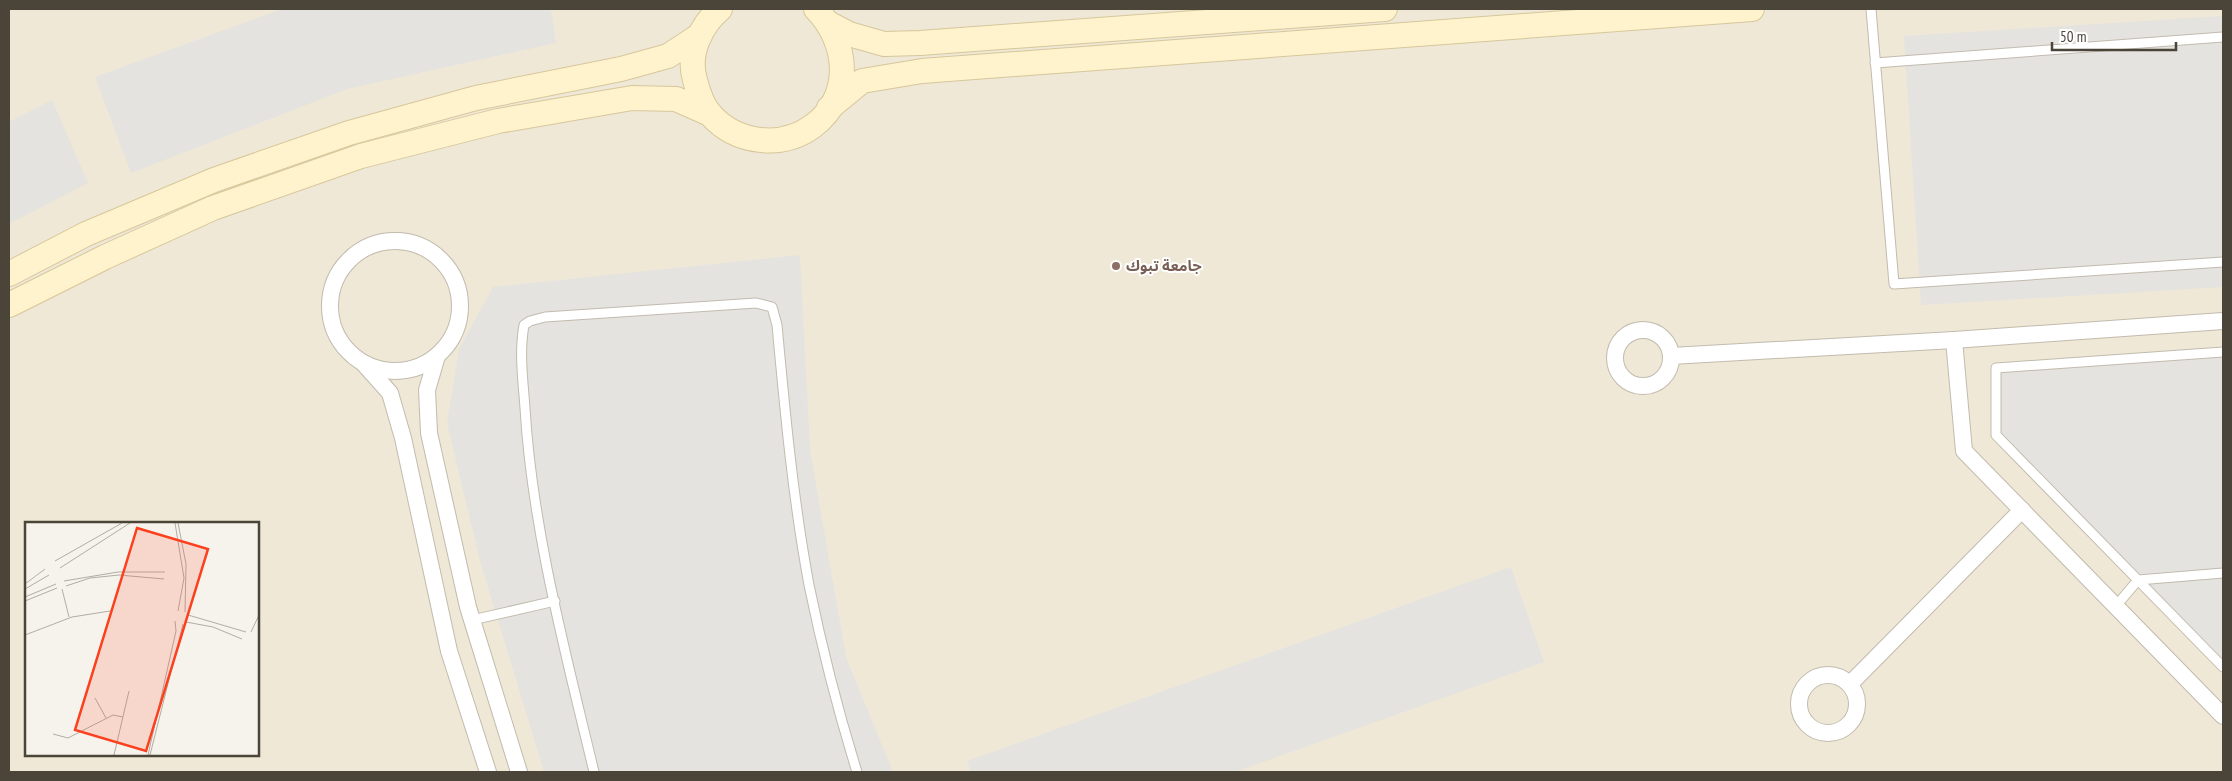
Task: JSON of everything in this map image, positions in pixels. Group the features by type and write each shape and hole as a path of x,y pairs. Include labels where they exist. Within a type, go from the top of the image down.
{"street":[{"path":"720,9 712,16 700,35 694,55 693,76 699,96 710,114 727,129 748,138 771,141 794,136 814,125 829,108 862,81 922,70 1752,9"},
{"path":"823,16 849,34 884,44 1385,9"},
{"path":"823,16 839,44 842,66 839,88 829,108"},
{"path":"9,274 86,234 214,180 349,133 476,98 621,69 668,56 700,35"},
{"path":"9,305 104,256 213,208 361,156 498,121 632,98 676,99 710,114"},
{"path":"364,364 382,370 402,371 420,366 437,356 451,340 459,319 460,297 453,275 440,258 421,246 400,240 377,242 357,252 342,267 332,288 330,310 335,331 347,350 364,364 390,393 403,438 449,651 488,772"},
{"path":"1671,356 1954,340 2223,321"},
{"path":"1954,340 1964,451 2223,716"},
{"path":"437,356 427,390 430,433 472,620 520,772"},
{"path":"1850,684 2022,510"}],"lane":[{"path":"1871,9 1894,284 2223,262"},
{"path":"1875,63 2223,37"},
{"path":"594,772 544,551 527,445 521,344 524,325 530,321 546,317 756,303 772,306 777,325 788,441 809,585 841,720 857,772"},
{"path":"2223,352 1996,368 1996,435 2223,667"},
{"path":"2116,606 2138,580 2223,574"},
{"path":"472,620 555,602"}],"shaded area":[{"name":"جامعة تبوك","path":"9,9 2223,9 2223,772 9,772"},
{"path":"282,9 551,9 556,43 347,89 131,173 95,77"},
{"path":"2223,16 2223,287 1921,305 1904,36"},
{"path":"52,100 88,183 9,224 9,122"},
{"path":"800,255 810,449 846,657 893,772 544,772 480,561 447,423 459,349 493,287"},
{"path":"2223,352 2223,667 1996,435 1996,368"},
{"path":"1511,567 1544,662 1235,772 971,772 967,761"}],"place":[{"name":"جامعة تبوك","path":"1116,266"}]}
